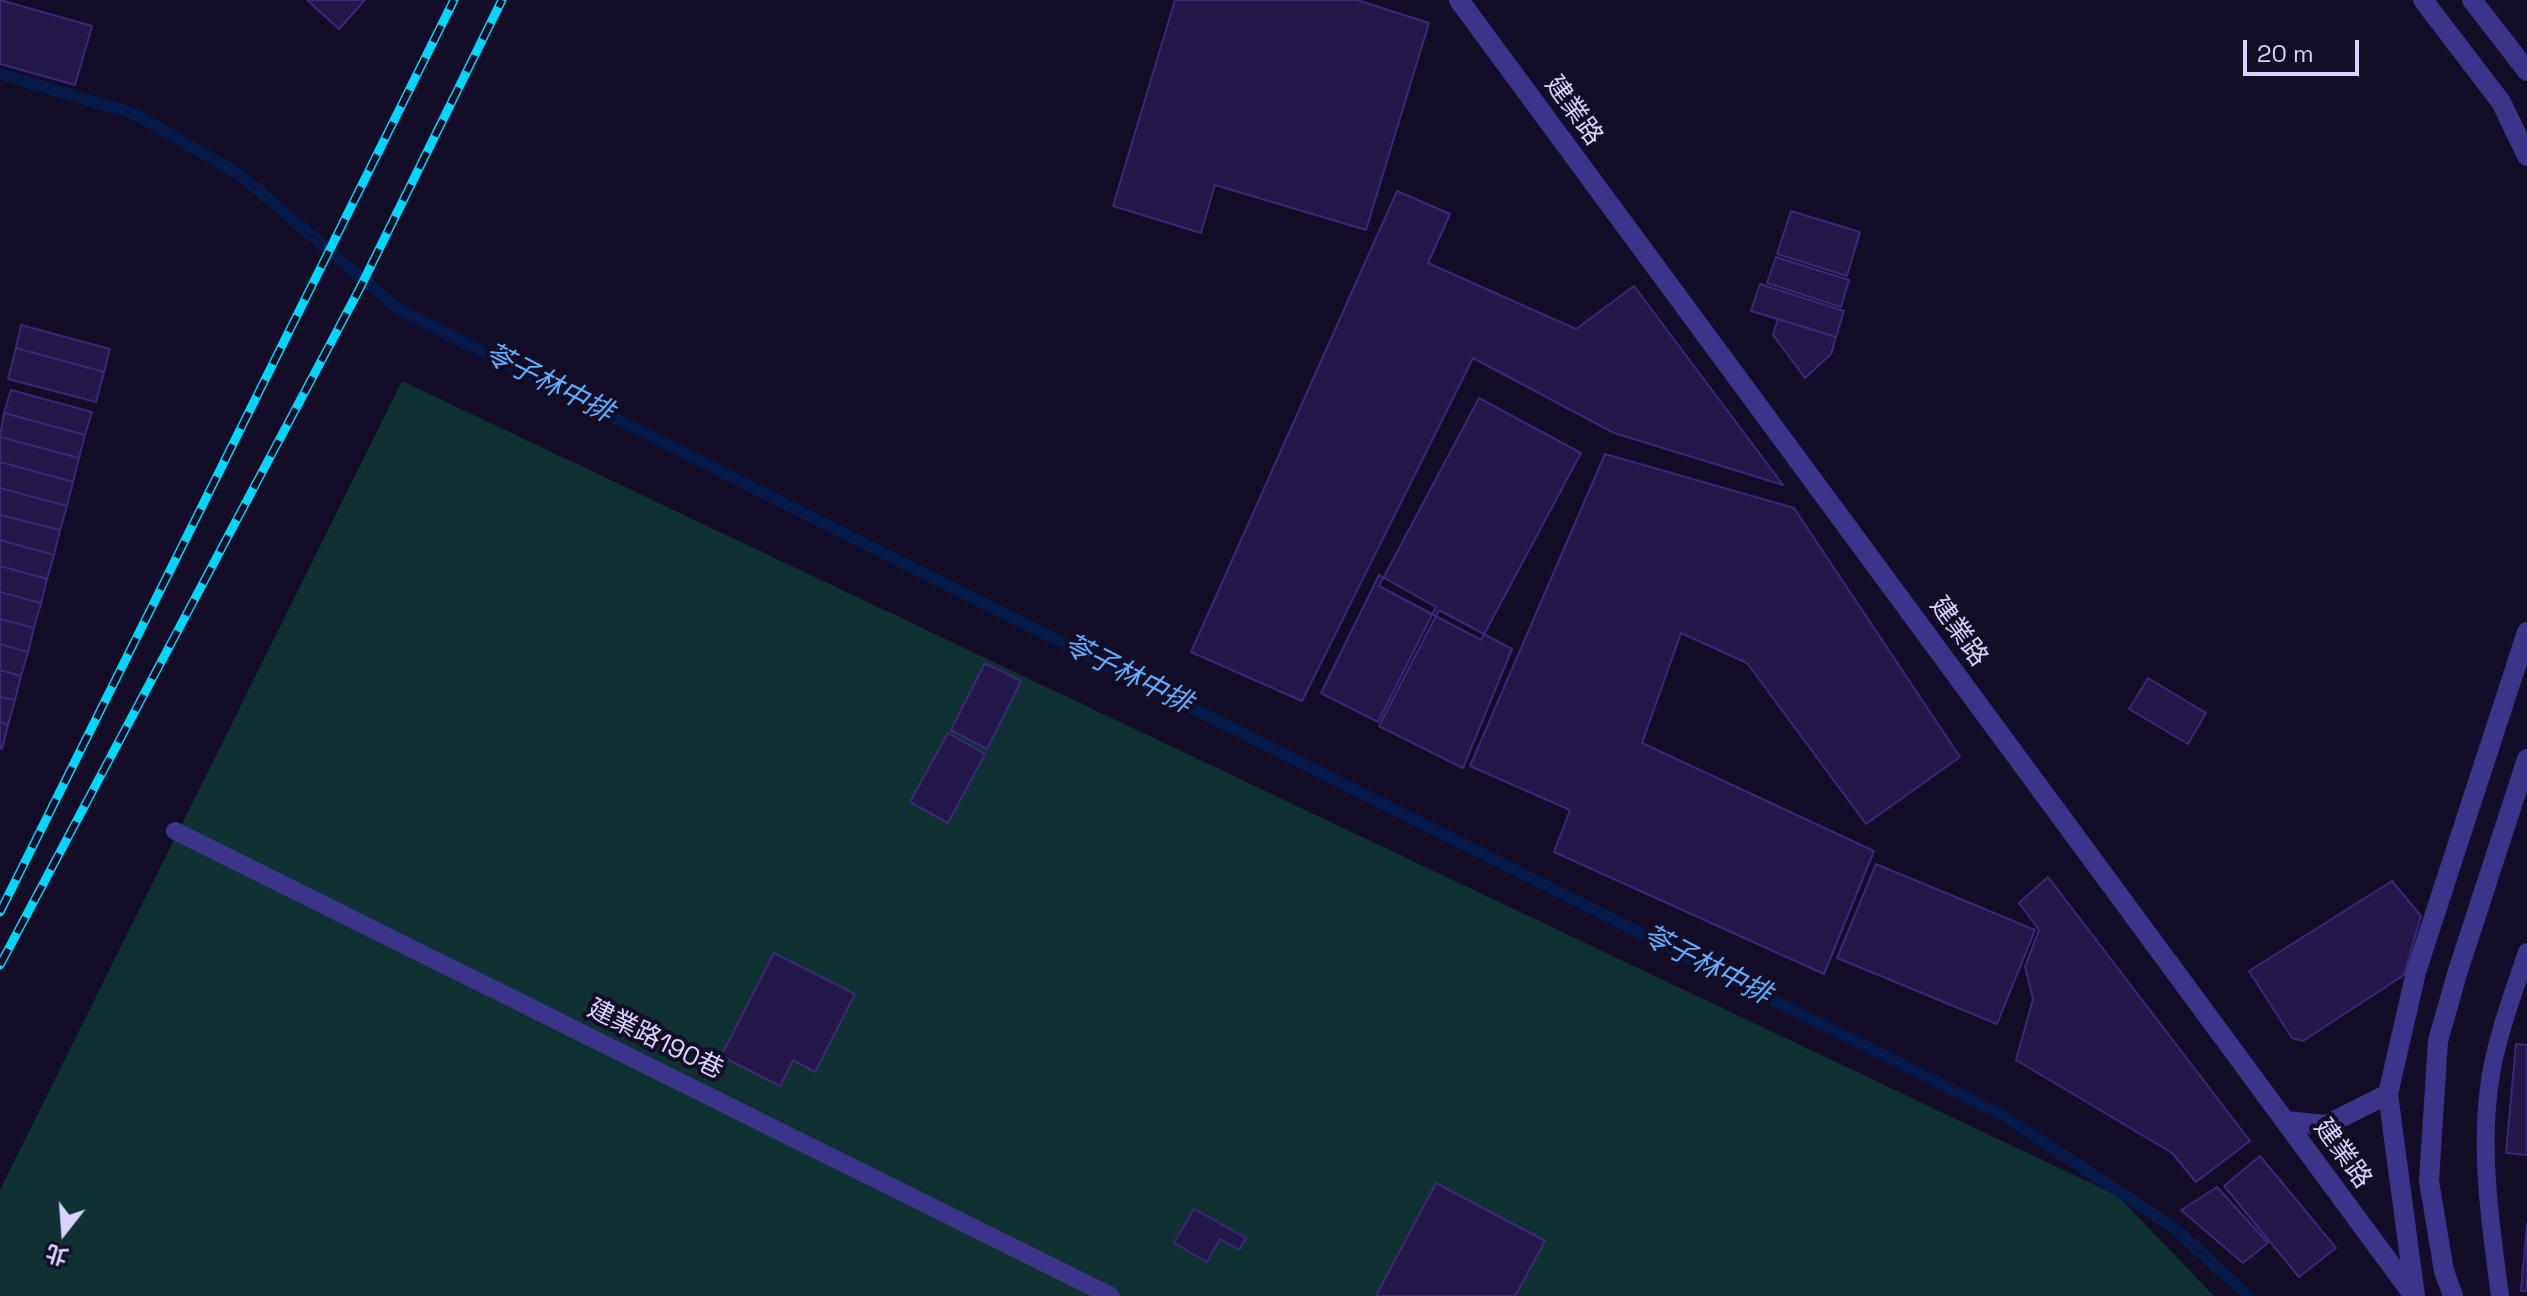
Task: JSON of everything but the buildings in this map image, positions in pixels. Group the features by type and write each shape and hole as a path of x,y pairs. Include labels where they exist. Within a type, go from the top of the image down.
{"street":[{"name":"建業路","path":"1459,0 2414,1296"},
{"path":"2472,0 2527,71"},
{"path":"2424,1 2501,102 2527,156"},
{"path":"2414,1296 2388,1094 2416,972 2527,632"},
{"path":"2453,1296 2444,1271 2429,1181 2438,1041 2527,759"},
{"path":"2285,1121 2326,1125 2388,1094"}],"lane":[{"name":"建業路190巷","path":"175,831 1111,1296"},
{"path":"2500,1296 2486,1189 2489,1087 2507,1012 2527,952"}],"green space":[{"path":"402,381 2118,1196 2214,1296 0,1296 0,1190"}],"waterway":[{"name":"苓子林中排","path":"0,74 135,114 239,174 398,309 2004,1116 2173,1227 2248,1296"}],"railway":[{"path":"0,912 454,0"},
{"path":"0,965 360,288 502,0"}]}
